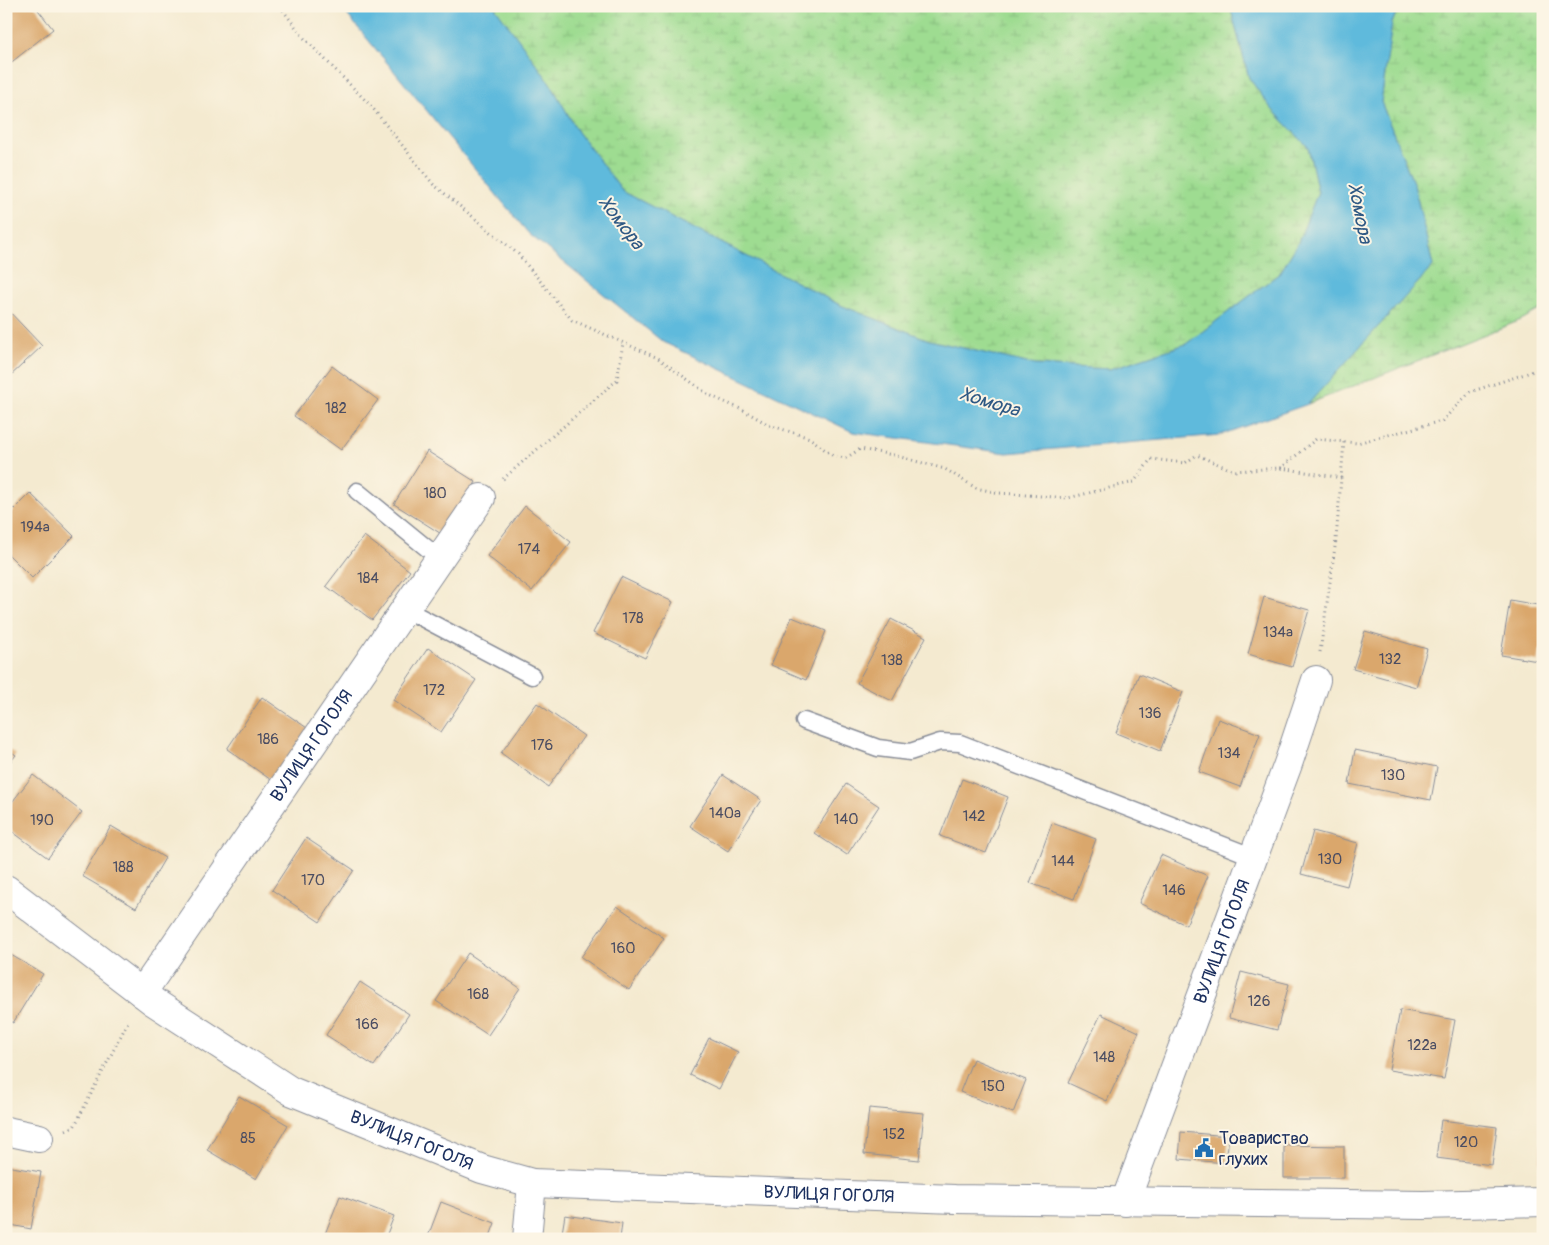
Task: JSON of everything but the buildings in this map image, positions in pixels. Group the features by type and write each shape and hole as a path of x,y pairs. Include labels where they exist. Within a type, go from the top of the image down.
{"street":[{"name":"ВУЛИЦЯ ГОГОЛЯ","path":"142,994 481,498"},
{"name":"ВУЛИЦЯ ГОГОЛЯ","path":"1125,1202 1254,857 1316,680"},
{"name":"ВУЛИЦЯ ГОГОЛЯ","path":"6,889 142,994 291,1091 482,1169 532,1182 955,1199 1422,1205 1543,1202"},
{"path":"6,1132 39,1138"},
{"path":"527,1239 532,1182"}],"lane":[{"path":"357,491 439,558"},
{"path":"405,609 532,676"},
{"path":"804,721 878,748 910,752 940,742 960,743 1254,857"}],"path":[{"path":"280,6 303,37 371,106 433,184 518,254 572,320 658,358 709,395 769,424 810,438 832,456 846,458 860,449 945,469 976,488 999,493 1068,498 1134,482 1151,459 1185,464 1197,455 1234,471 1282,468 1342,478"},
{"path":"481,498 617,380 623,343"},
{"path":"1282,468 1316,439 1358,443 1442,421 1470,392 1543,368"},
{"path":"1316,680 1336,540 1344,442"},
{"path":"39,1138 74,1127 142,994"}],"green space":[{"path":"494,6 1230,6 1249,78 1271,108 1308,147 1318,192 1298,243 1280,273 1186,344 1110,369 1035,365 929,340 840,305 622,191 578,132 550,83"},
{"path":"1399,6 1543,6 1543,308 1521,320 1308,404 1433,266 1414,185 1381,102 1392,23"}],"water":[{"name":"Хомора","path":"340,6 494,6 550,83 578,132 622,191 840,305 929,340 1035,365 1110,369 1186,344 1280,273 1298,243 1318,192 1308,147 1271,108 1249,78 1230,6 1399,6 1392,23 1381,102 1414,185 1433,266 1308,404 1220,435 1007,453 853,432 663,342 529,234"}],"place":[{"name":"Товариство глухих","path":"1204,1148"}]}
